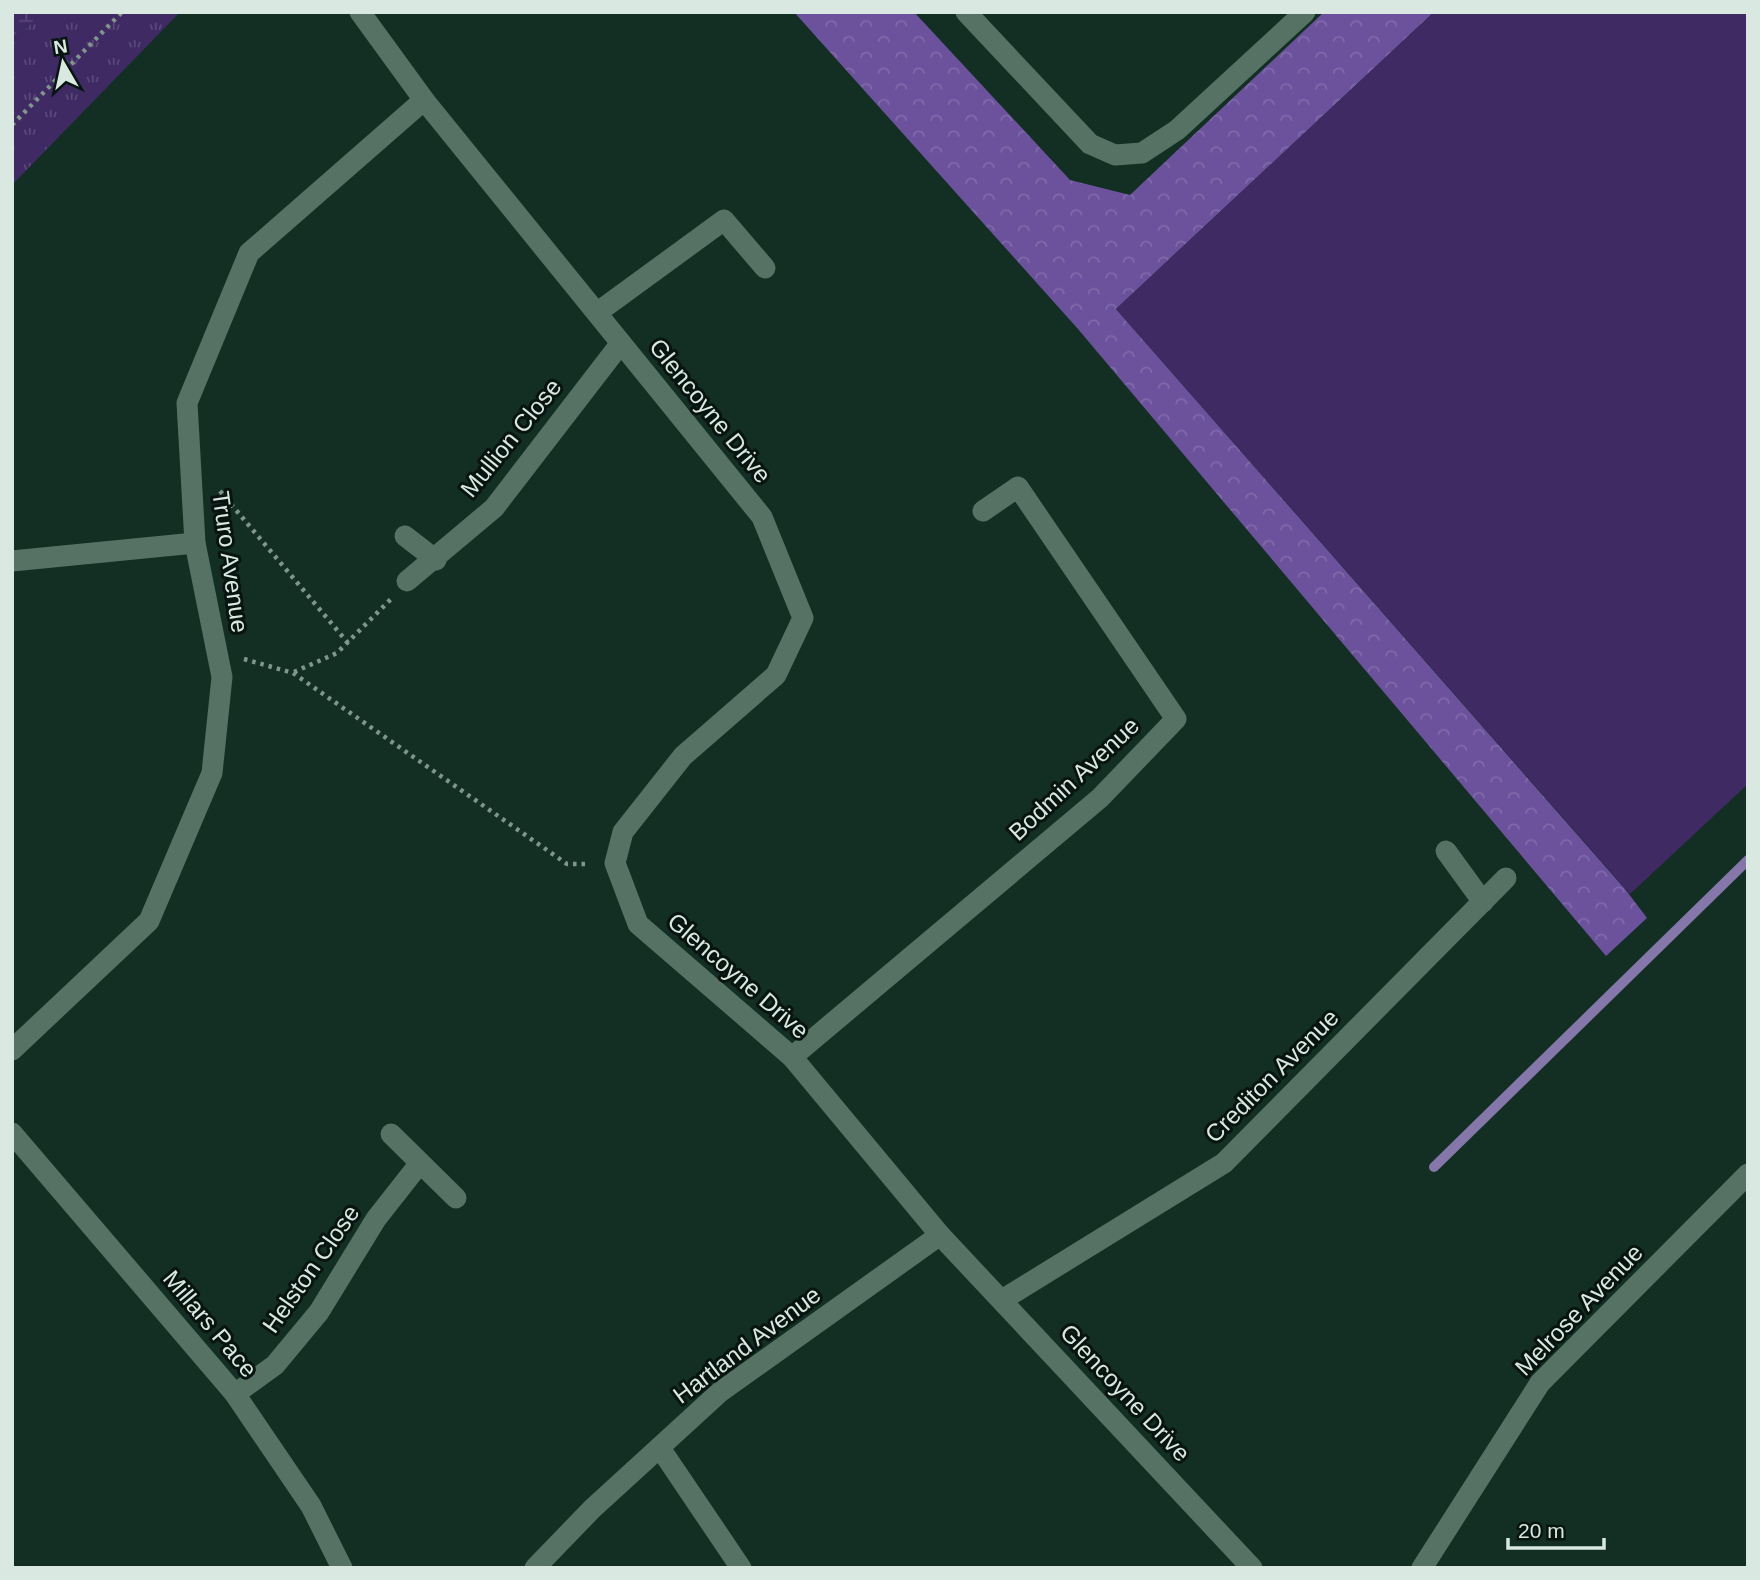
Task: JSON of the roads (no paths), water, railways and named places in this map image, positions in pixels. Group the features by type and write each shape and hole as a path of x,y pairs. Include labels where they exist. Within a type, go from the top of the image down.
{"street":[{"path":"966,12 1090,144 1115,155 1142,153 1177,130 1305,12"},
{"name":"Glencoyne Drive","path":"372,16 424,100 762,517 803,618 776,675 683,756 623,832 615,863 638,924 792,1057 940,1236 1252,1568"},
{"name":"Truro Avenue","path":"12,1050 149,921 212,773 222,677 195,543 187,404 249,253 424,100"},
{"path":"598,312 723,220 765,268"},
{"name":"Mullion Close","path":"407,581 436,560 494,508 621,343"},
{"name":"Bodmin Avenue","path":"792,1057 1100,798 1176,719 1018,487 983,511"},
{"path":"405,536 436,560"},
{"path":"12,561 195,543"},
{"path":"1446,851 1483,902"},
{"name":"Crediton Avenue","path":"1002,1300 1224,1163 1506,878"},
{"name":"Millars Pace","path":"12,1133 235,1394 311,1506 342,1568"},
{"path":"391,1134 456,1198"},
{"name":"Helston Close","path":"235,1394 275,1365 319,1312 376,1219 420,1163"},
{"name":"Melrose Avenue","path":"1422,1568 1540,1383 1748,1174"},
{"name":"Hartland Avenue","path":"535,1568 592,1509 720,1392 940,1236"},
{"path":"660,1448 741,1568"}],"waterway":[{"path":"1434,1167 1748,860"}]}
